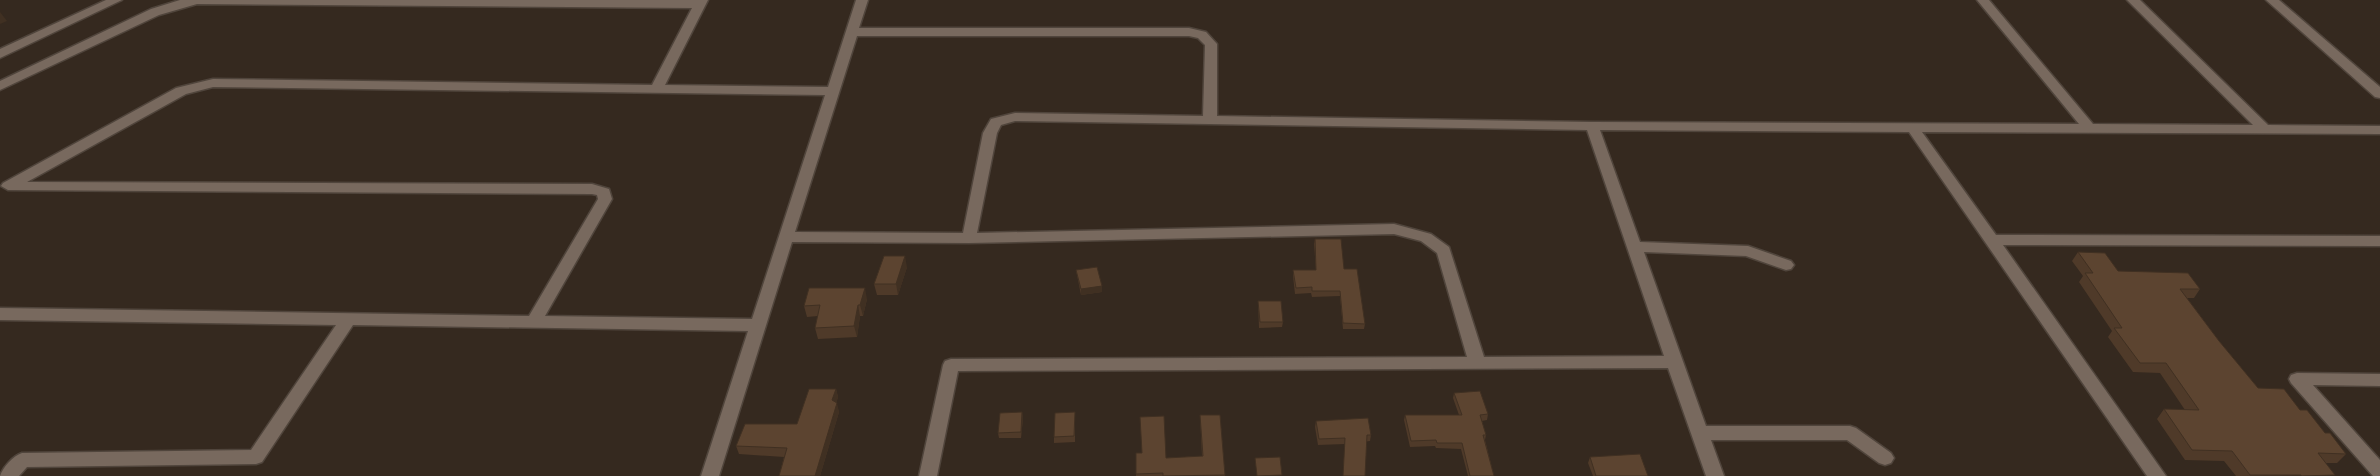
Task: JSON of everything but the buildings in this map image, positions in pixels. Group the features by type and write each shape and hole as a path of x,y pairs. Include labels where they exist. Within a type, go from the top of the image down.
{"street":[{"path":"0,54 116,0"},
{"path":"0,86 155,12 197,0 702,2 656,90"},
{"path":"710,476 862,0"},
{"path":"1983,0 2089,128"},
{"path":"2133,0 2264,129"},
{"path":"2272,0 2380,94"},
{"path":"851,32 1189,32 1202,35 1210,44 1210,119"},
{"path":"4,186 181,91 213,83 832,91"},
{"path":"969,238 990,133 996,122 1016,117 1592,126 2380,130"},
{"path":"1592,126 1635,247 1672,362 1715,476"},
{"path":"1913,128 2157,476"},
{"path":"4,186 582,189 604,192 605,199 534,321"},
{"path":"785,237 969,238 1394,229 1426,237 1444,252 1477,361"},
{"path":"1992,240 2380,242"},
{"path":"1635,247 1748,251 1786,265"},
{"path":"0,314 758,325"},
{"path":"8,476 22,460 256,457 348,319"},
{"path":"928,476 951,365 1477,361 1672,362"},
{"path":"2380,380 2298,379 2380,472"},
{"path":"1699,434 1850,432 1885,458"}]}
